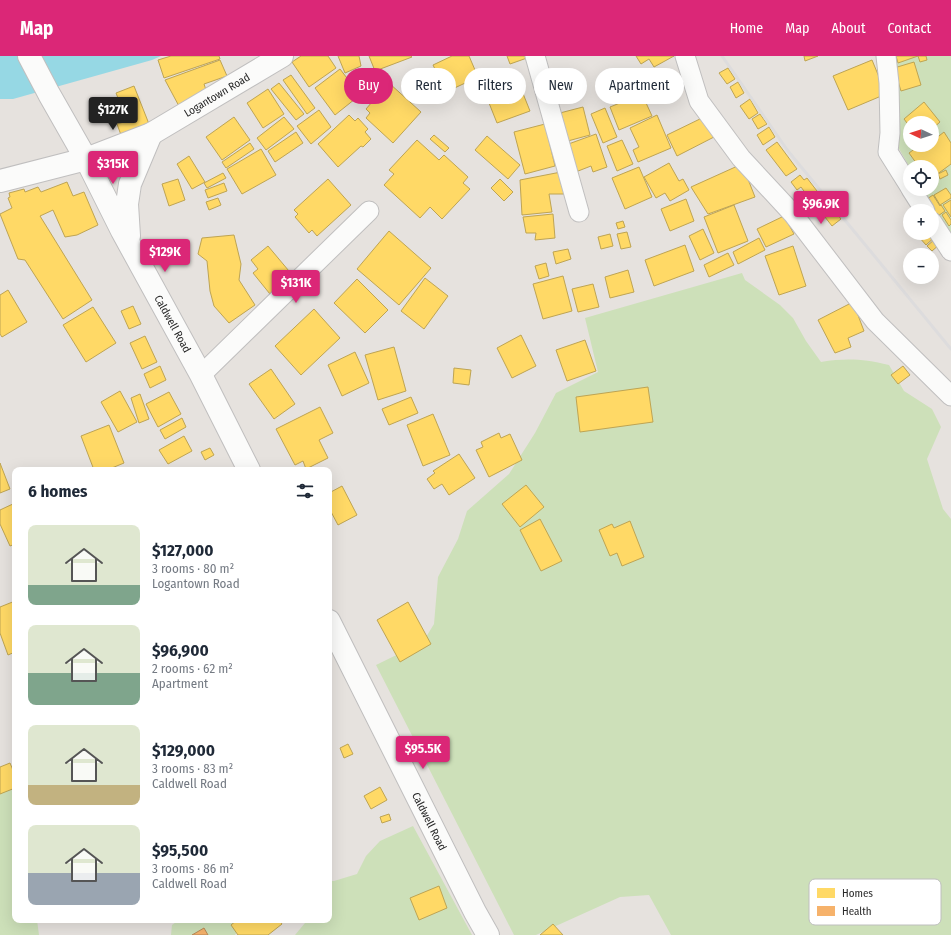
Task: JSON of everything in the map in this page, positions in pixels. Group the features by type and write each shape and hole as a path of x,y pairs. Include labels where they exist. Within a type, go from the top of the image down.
{"main road":[{"name":"Caldwell Road","path":"29,56 86,159 130,245 201,375 247,467"},
{"name":"Logantown Road","path":"0,181 86,159 151,134 282,56"},
{"path":"130,245 126,204 130,184 151,134"},
{"name":"Caldwell Road","path":"332,627 471,905 488,935"}],"street":[{"path":"535,56 579,212"},
{"path":"685,56 699,101 741,158 793,214 876,321 951,396"},
{"path":"886,56 889,83 890,133 888,152 903,175"},
{"path":"201,375 369,211"},
{"path":"939,233 951,251"}],"green space":[{"path":"889,56 951,56 951,238 939,218 939,204 931,204 926,196 939,196 939,160 905,160 890,133"},
{"path":"742,273 745,280 780,305 793,318 806,341 821,362 855,360 871,361 889,365 904,391 932,409 941,427 927,459 943,509 951,519 951,935 671,935 649,895 620,897 536,935 514,935 376,665 423,642 434,624 438,577 458,539 467,511 509,474 535,433 556,393 598,372 585,318"},
{"path":"12,779 12,923 37,923 39,935 0,935 0,785"},
{"path":"413,826 472,935 295,935 305,923 332,923 332,881 357,874 366,856 380,841"},
{"path":"175,923 242,923 235,935 171,935 172,925"}],"water":[{"path":"0,56 161,56 152,60 13,99 0,99"}],"building: Homes":[{"path":"171,56 219,56 220,59 164,78 158,60"},
{"path":"301,56 328,56 336,68 309,87 292,62"},
{"path":"338,56 359,56 361,66 356,68 344,68 344,71"},
{"path":"369,56 412,57 383,68 374,68"},
{"path":"452,56 469,56 474,68 464,68 464,84 456,87 456,68 434,68 433,65"},
{"path":"507,56 526,56 527,58 510,64"},
{"path":"636,56 674,56 654,67 649,59 641,64"},
{"path":"804,56 818,56 805,61"},
{"path":"896,56 918,56 898,63"},
{"path":"918,56 926,56 927,60 920,62"},
{"path":"220,60 227,76 204,84 206,90 180,108 165,80"},
{"path":"872,60 886,94 848,110 833,76"},
{"path":"914,62 921,85 901,91 894,68"},
{"path":"728,68 735,79 727,84 719,73"},
{"path":"340,69 344,74 344,104 349,104 335,115 315,88"},
{"path":"291,75 315,108 307,114 283,80"},
{"path":"738,82 744,93 736,98 730,87"},
{"path":"279,83 304,114 296,120 271,89"},
{"path":"134,86 149,124 121,135 117,124 127,121 116,93"},
{"path":"393,87 401,94 401,104 412,104 421,112 393,143 366,118 370,113 366,109 370,104 393,104"},
{"path":"268,89 284,114 263,128 247,103"},
{"path":"750,99 758,113 749,119 740,106"},
{"path":"526,101 530,111 497,123 489,104 526,104"},
{"path":"924,102 935,116 908,116"},
{"path":"617,104 647,104 652,116 619,130 610,107"},
{"path":"583,107 590,135 564,142 556,114"},
{"path":"605,108 617,137 603,143 591,114"},
{"path":"319,110 331,127 311,144 297,126"},
{"path":"760,114 767,124 758,129 752,119"},
{"path":"349,115 355,121 358,118 368,129 365,132 371,139 338,167 318,144"},
{"path":"657,115 671,148 638,162 633,150 639,147 630,128"},
{"path":"234,117 250,140 222,160 206,137"},
{"path":"284,117 294,129 266,150 257,138"},
{"path":"704,117 714,137 677,156 667,135"},
{"path":"545,124 555,166 525,174 514,132"},
{"path":"769,127 775,137 763,145 757,135"},
{"path":"296,132 303,143 275,162 268,151"},
{"path":"944,132 951,143 951,164 939,173 939,160 914,160 909,153 939,152 939,136"},
{"path":"596,134 607,167 593,172 591,166 573,173 563,146"},
{"path":"434,135 449,148 445,152 430,139"},
{"path":"487,136 520,165 508,179 475,150"},
{"path":"417,140 439,160 444,155 468,177 463,183 470,189 442,219 430,207 420,218 384,185 394,174 389,170"},
{"path":"622,140 633,164 617,171 607,146"},
{"path":"777,142 797,169 786,176 766,150"},
{"path":"250,143 254,149 226,168 222,162"},
{"path":"261,149 276,175 242,194 227,169"},
{"path":"189,156 205,182 192,189 177,164"},
{"path":"669,163 679,181 683,179 689,190 670,201 665,193 656,198 644,177"},
{"path":"742,164 755,197 708,214 691,187"},
{"path":"639,167 652,197 625,209 612,178"},
{"path":"946,170 948,175 940,179 939,174"},
{"path":"561,172 566,194 549,194 552,212 522,215 520,180"},
{"path":"223,173 226,178 207,188 204,183"},
{"path":"800,175 804,180 807,178 817,191 809,198 801,187 797,190 791,182"},
{"path":"178,179 185,200 169,206 162,184"},
{"path":"328,179 351,205 317,236 312,230 309,233 295,217 298,214 294,210"},
{"path":"500,179 513,192 504,201 491,188"},
{"path":"67,182 73,196 84,192 98,225 77,235 65,237 53,210 40,216 92,300 63,319 25,260 18,259 0,214 12,208 8,198 10,197 9,193 24,189 25,192 38,187 41,192"},
{"path":"224,183 227,191 208,198 205,190"},
{"path":"946,188 951,195 951,198 940,205 935,196 939,196 939,192"},
{"path":"824,196 841,219 832,226 814,203"},
{"path":"934,196 939,204 926,204 924,201"},
{"path":"218,198 221,205 209,210 206,202"},
{"path":"686,199 694,221 670,231 661,209"},
{"path":"951,200 951,217 943,205"},
{"path":"939,204 940,206 941,205 945,211 939,215"},
{"path":"734,205 748,241 718,253 704,217"},
{"path":"946,212 951,220 951,224 949,226 942,215"},
{"path":"553,214 555,238 535,240 536,233 526,233 523,217"},
{"path":"784,216 794,234 766,247 757,229"},
{"path":"623,221 625,227 618,229 616,223"},
{"path":"703,229 714,253 700,260 689,236"},
{"path":"389,231 431,268 399,305 357,269"},
{"path":"627,232 631,247 621,249 617,234"},
{"path":"610,234 613,246 601,249 598,237"},
{"path":"234,235 241,264 239,280 255,305 229,323 214,306 210,291 207,261 198,254 202,238"},
{"path":"759,238 765,250 738,264 733,252"},
{"path":"922,240 932,240 926,245"},
{"path":"934,240 940,244 935,248 929,248 927,246"},
{"path":"685,245 694,271 654,286 645,260"},
{"path":"268,246 294,277 274,299 253,273 258,269 251,260"},
{"path":"793,246 806,286 779,295 765,256"},
{"path":"568,249 571,259 556,264 553,252"},
{"path":"728,253 734,265 709,277 704,265"},
{"path":"546,263 549,276 539,279 535,266"},
{"path":"628,270 634,292 610,298 605,277"},
{"path":"563,276 572,311 543,319 533,284"},
{"path":"425,278 448,296 424,329 401,311"},
{"path":"357,279 388,310 365,333 334,303"},
{"path":"593,284 599,307 578,312 572,289"},
{"path":"8,290 27,322 2,337 0,334 0,295"},
{"path":"853,302 864,331 848,338 851,347 835,353 818,320"},
{"path":"133,306 141,324 129,329 121,311"},
{"path":"93,307 116,343 86,362 63,325"},
{"path":"314,309 340,338 301,375 275,346"},
{"path":"521,335 536,366 512,378 497,348"},
{"path":"145,336 157,362 142,369 130,343"},
{"path":"585,340 596,371 567,381 556,350"},
{"path":"394,347 406,391 378,400 365,355"},
{"path":"355,352 369,383 342,396 328,365"},
{"path":"160,366 166,380 150,388 144,374"},
{"path":"903,366 910,375 898,384 891,375"},
{"path":"454,368 471,370 469,385 453,383"},
{"path":"271,369 295,404 274,419 249,384"},
{"path":"648,387 653,422 580,432 576,397"},
{"path":"120,391 137,422 118,432 101,402"},
{"path":"169,392 181,414 158,427 146,404"},
{"path":"140,394 149,419 139,423 131,398"},
{"path":"411,397 418,413 389,425 382,409"},
{"path":"320,407 333,433 319,440 328,458 310,467 305,467 303,461 295,465 276,429"},
{"path":"433,414 450,455 423,466 407,425"},
{"path":"182,418 186,427 165,439 160,430"},
{"path":"109,425 124,463 114,467 93,467 81,436"},
{"path":"499,433 501,438 510,434 522,460 489,477 476,450 483,447 481,442"},
{"path":"184,436 192,451 168,464 159,450"},
{"path":"210,448 214,455 205,460 201,452"},
{"path":"459,454 475,478 449,495 442,484 434,489 427,479 435,473 433,471"},
{"path":"0,463 10,489 0,493"},
{"path":"526,485 544,507 520,527 502,504"},
{"path":"342,486 357,515 338,525 332,514 332,491"},
{"path":"12,504 12,545 10,546 0,524 0,510"},
{"path":"540,519 562,561 541,571 520,530"},
{"path":"630,521 644,557 622,566 617,553 610,556 599,530 612,524 614,528"},
{"path":"12,602 12,653 8,655 0,633 0,607"},
{"path":"408,602 431,644 400,662 377,620"},
{"path":"348,744 353,754 344,758 340,748"},
{"path":"10,763 12,768 12,789 0,794 0,767"},
{"path":"380,787 387,800 371,809 364,796"},
{"path":"389,814 391,820 382,823 380,817"},
{"path":"439,886 447,908 419,920 410,898"},
{"path":"233,923 282,924 268,935 238,935 231,925"},
{"path":"553,924 563,935 540,935"}],"building: Health":[{"path":"204,928 208,935 192,935"}],"railway":[{"path":"722,56 788,151 951,349"}]}
